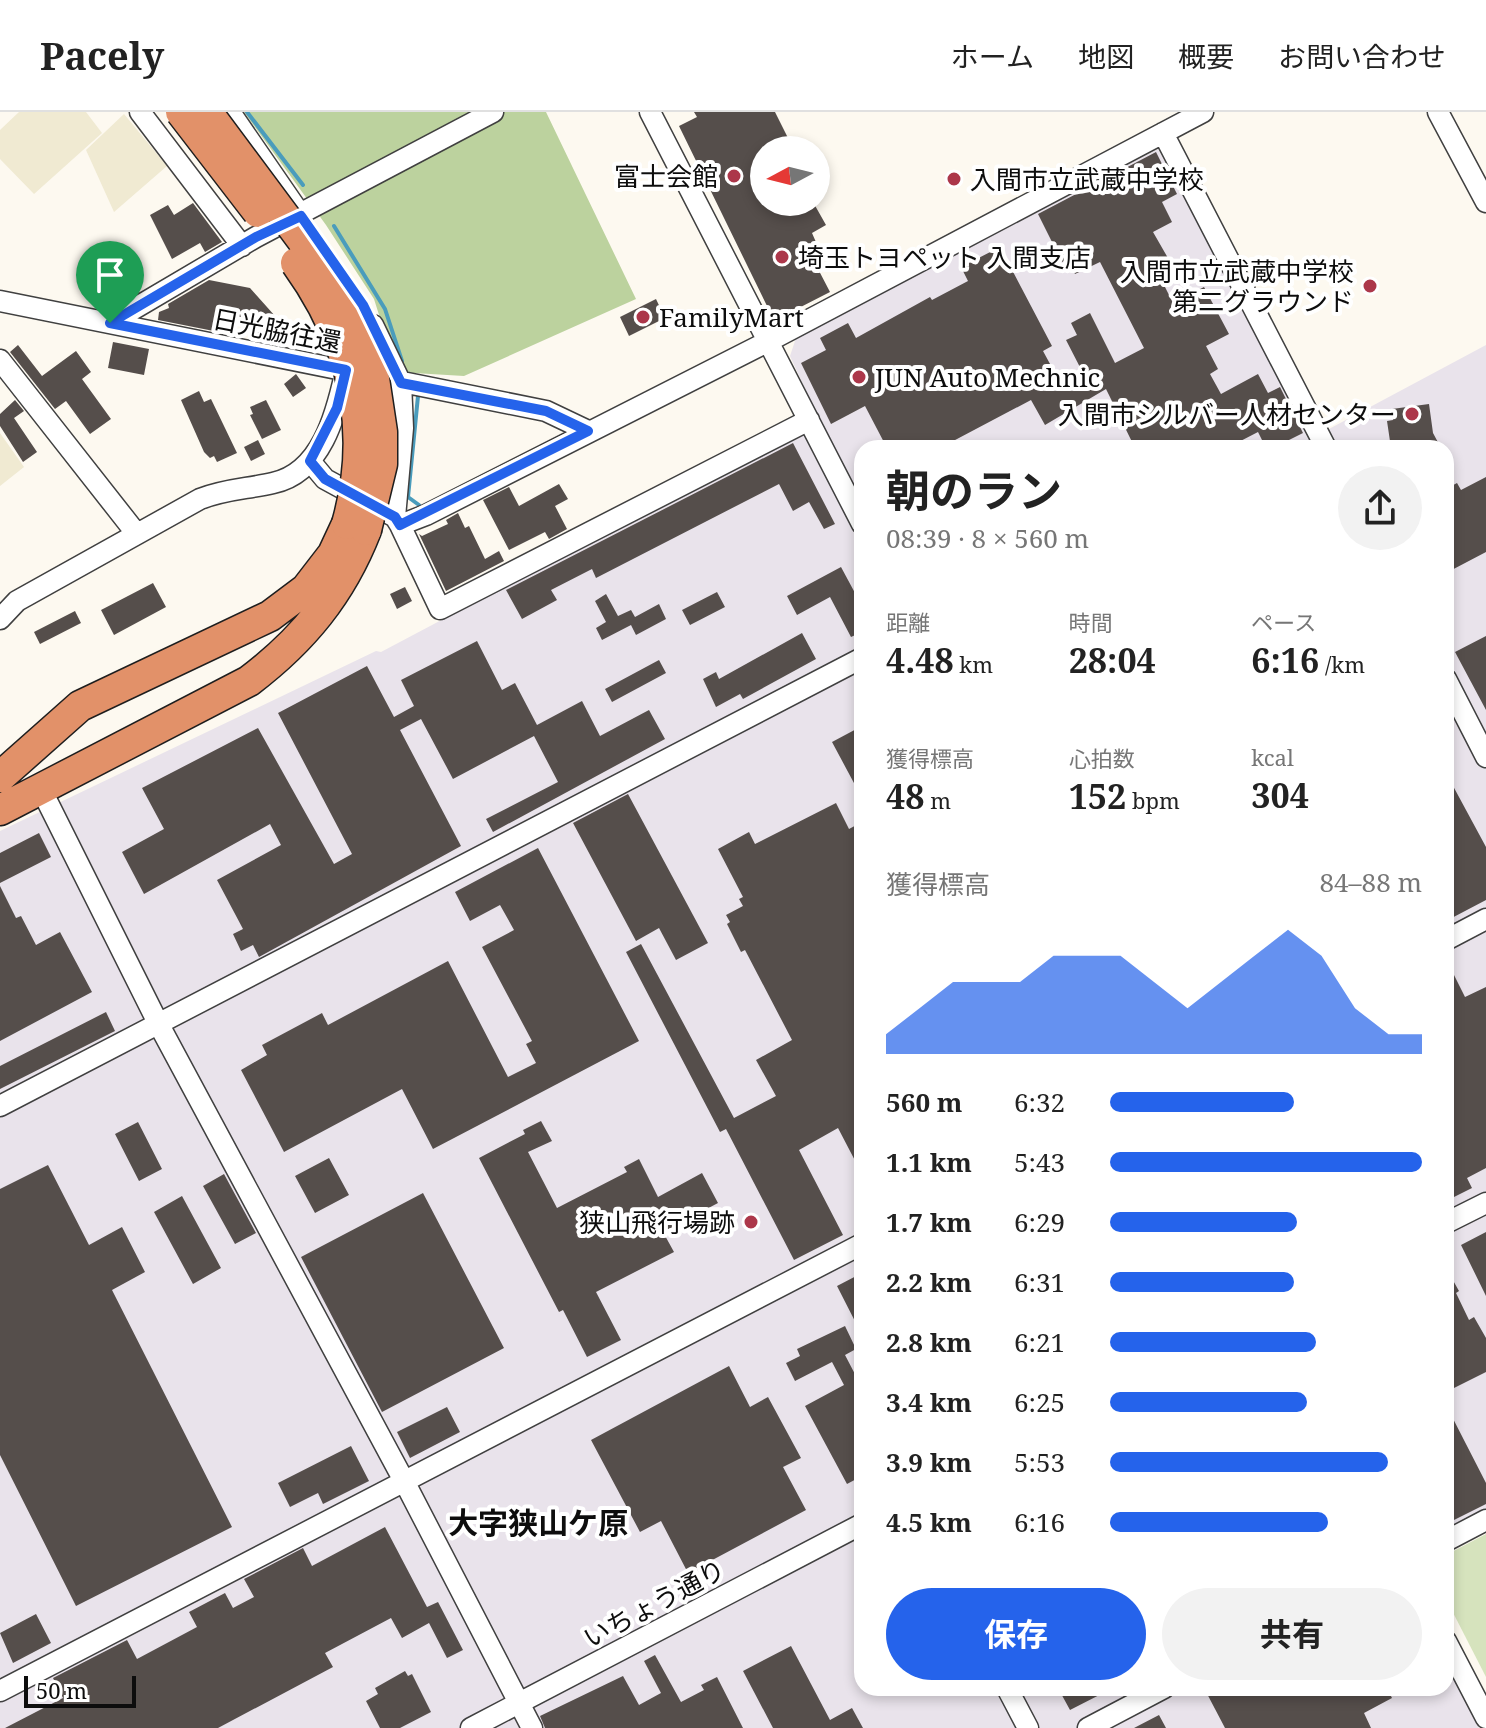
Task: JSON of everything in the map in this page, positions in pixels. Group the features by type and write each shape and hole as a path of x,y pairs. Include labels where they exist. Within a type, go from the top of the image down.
{"highway":[{"path":"172,112 224,153"},
{"path":"0,777 80,706 150,676 282,607 306,589 375,499 382,442 370,352 352,307 224,153 181,112"},
{"path":"209,112 224,153"},
{"path":"0,810 249,681 285,653 324,609 351,569 356,527"}],"street":[{"path":"140,112 242,246"},
{"path":"230,112 363,305 401,383 403,428 398,521 440,609 809,420"},
{"path":"110,323 242,246 493,112"},
{"path":"650,112 854,508"},
{"path":"310,461 325,479 398,521 426,515 767,342 1203,112"},
{"path":"1438,112 1484,194"},
{"path":"1163,133 1316,440"},
{"name":"日光脇往還","path":"0,301 546,411 588,431"},
{"path":"0,360 136,533"},
{"path":"0,619 17,601 136,533 215,493 275,483 310,461 337,408 346,370"},
{"path":"0,1106 854,662"},
{"path":"1454,695 1486,757"},
{"path":"47,801 158,1023 403,1479 532,1728"},
{"path":"1454,936 1486,919"},
{"path":"1454,1219 1486,1203"},
{"path":"0,1691 403,1479 854,1248"},
{"path":"1454,1537 1486,1520"},
{"name":"いちょう通り","path":"471,1728 854,1528"},
{"path":"1454,1656 1486,1718"},
{"path":"1011,1696 1028,1728"},
{"path":"1088,1728 1149,1696"}],"shaded area":[{"path":"19,112 86,112 102,133 34,194 0,159 0,130"},
{"path":"124,114 167,166 114,212 86,150"},
{"path":"1158,149 1314,437 1486,345 1486,1509 1454,1526 1454,440 854,440 854,1696 1454,1696 1454,1679 1479,1728 0,1728 0,831 376,651 381,652 819,420 790,356 796,338"},
{"path":"0,433 24,467 0,486"}],"green space":[{"path":"244,112 546,112 636,299 464,376 397,372 374,299 326,225"},
{"path":"1486,1534 1486,1677 1454,1615 1454,1551"}],"building":[{"path":"694,112 775,112 787,136 750,136 750,216 821,216 826,225 812,233 825,263 817,267 830,292 789,313 769,310 679,126 697,117"},
{"path":"1156,152 1177,194 1162,202 1172,222 1153,232 1176,272 1162,281 1173,303 1204,287 1229,334 1206,346 1218,369 1210,374 1221,394 1258,374 1268,393 1280,387 1303,433 1289,440 1262,440 1258,432 1242,440 1131,440 1106,389 1045,425 1031,400 955,440 883,440 865,406 831,424 801,363 826,350 820,338 848,323 856,338 930,297 932,300 968,281 961,267 1000,247 1052,346 1043,351 1062,386 1084,375 1066,340 1077,335 1071,323 1090,313 1115,363 1144,348 1100,262 1075,274 1068,259 1062,262 1038,214"},
{"path":"193,203 222,242 205,252 200,243 172,259 150,215 168,205 174,215"},
{"path":"209,280 250,288 292,335 285,345 250,338 236,318 228,323 234,335 158,320 159,312 169,308 168,304"},
{"name":"FamilyMart","path":"656,299 665,318 629,336 620,317"},
{"path":"113,342 149,349 144,375 108,368"},
{"path":"18,345 42,376 76,351 91,372 82,379 111,419 90,434 66,401 55,409 10,352"},
{"path":"296,374 306,388 293,397 284,384"},
{"path":"199,391 204,402 211,399 237,453 217,462 214,456 210,458 204,452 181,400"},
{"path":"15,400 24,411 14,418 37,452 23,462 0,426 0,414"},
{"path":"266,400 281,430 262,439 250,415 253,414 250,407"},
{"name":"入間市シルバー人材センター","path":"1429,404 1437,440 1390,440 1387,421 1393,420 1392,409"},
{"path":"258,440 265,454 251,461 244,447"},
{"path":"793,443 835,524 824,529 809,502 793,511 779,484 596,578 592,569 551,590 557,600 522,619 506,590"},
{"path":"1486,477 1486,552 1454,569 1454,485 1457,483 1461,490"},
{"path":"559,484 568,499 555,506 567,529 549,539 545,532 509,550 483,500 509,487 519,506"},
{"path":"458,513 465,528 469,526 485,559 499,551 504,561 446,591 419,534 422,536 448,524 446,520"},
{"path":"841,567 854,591 854,636 851,637 830,597 797,615 787,596"},
{"path":"153,583 166,607 114,635 101,610"},
{"path":"405,587 412,601 397,609 390,594"},
{"path":"717,592 725,607 690,625 682,610"},
{"path":"606,594 618,616 631,610 635,617 659,604 666,619 636,635 631,625 602,640 596,628 606,622 595,601"},
{"path":"75,611 81,623 40,644 34,632"},
{"path":"802,633 816,659 743,699 740,694 716,707 703,679 716,672 719,679"},
{"path":"1486,636 1486,710 1455,652"},
{"path":"477,641 502,690 515,683 537,725 582,701 600,736 649,710 665,739 493,832 486,819 558,782 534,736 453,779 421,719 400,730 461,846 259,957 253,945 241,951 233,934 243,929 217,880 281,845 270,824 144,894 122,852 164,829 142,788 258,728 334,864 352,854 278,713 367,666 394,717 414,706 401,680"},
{"path":"659,660 666,673 612,702 605,689"},
{"path":"854,730 854,783 832,742"},
{"path":"1454,788 1486,847 1486,900 1454,917"},
{"path":"628,794 708,943 676,960 659,928 636,941 573,823"},
{"path":"836,803 849,829 854,826 854,1159 838,1128 799,1150 843,1235 794,1260 726,1129 720,1132 626,952 641,944 734,1118 776,1096 756,1060 792,1040 745,950 741,952 727,924 730,922 726,915 743,906 739,899 743,897 718,849 749,832 755,844"},
{"path":"39,833 51,857 0,883 0,853"},
{"path":"538,848 639,1041 433,1149 402,1089 284,1152 241,1070 267,1055 262,1045 322,1013 328,1025 448,961 508,1077 536,1063 526,1044 532,1041 482,947 514,930 500,905 470,921 455,892"},
{"path":"0,886 16,918 21,916 36,945 60,932 92,992 0,1041"},
{"path":"1454,975 1465,997 1486,987 1486,1168 1467,1178 1472,1188 1454,1197"},
{"path":"106,1012 115,1031 0,1089 0,1066"},
{"path":"541,1121 552,1141 528,1152 557,1208 627,1172 624,1167 639,1159 658,1197 702,1173 718,1203 663,1232 674,1252 596,1292 621,1340 587,1357 563,1310 559,1312 479,1158 525,1134 523,1130"},
{"path":"138,1122 162,1169 139,1181 115,1134"},
{"path":"329,1158 349,1195 315,1213 295,1176"},
{"path":"48,1165 89,1245 122,1227 145,1272 112,1290 232,1527 76,1606 0,1455 0,1189"},
{"path":"224,1174 256,1233 235,1244 203,1186"},
{"path":"423,1193 504,1348 382,1412 301,1257"},
{"path":"182,1196 221,1268 193,1284 154,1212"},
{"path":"1486,1232 1486,1296 1461,1245"},
{"path":"854,1277 854,1319 837,1286"},
{"path":"1454,1282 1469,1320 1474,1317 1486,1338 1486,1372 1454,1388"},
{"path":"845,1326 854,1345 854,1350 845,1355 854,1372 854,1480 847,1484 805,1406 844,1385 832,1362 795,1381 786,1363 800,1356 797,1349"},
{"path":"729,1366 750,1407 768,1397 801,1458 783,1467 806,1510 688,1573 661,1521 640,1532 591,1440"},
{"path":"447,1407 460,1432 410,1458 397,1432"},
{"path":"1454,1421 1486,1483 1486,1504 1454,1520"},
{"path":"351,1446 369,1481 323,1504 318,1493 290,1507 278,1483"},
{"path":"385,1527 427,1607 438,1602 463,1650 447,1658 429,1623 402,1638 391,1618 325,1653 333,1667 218,1728 5,1728 63,1698 53,1678 127,1640 137,1659 197,1627 189,1612 225,1593 233,1608 254,1597 244,1579 303,1548 312,1566"},
{"path":"36,1614 51,1643 13,1663 0,1633"},
{"path":"791,1646 830,1720 852,1708 863,1728 773,1728 743,1671"},
{"path":"655,1655 681,1702 704,1690 701,1685 717,1677 743,1728 545,1728 540,1716 623,1676 639,1705 661,1693 644,1661"},
{"path":"405,1671 408,1676 412,1674 431,1712 400,1728 380,1728 366,1701 378,1694 375,1688"},
{"path":"1062,1696 1097,1696 1070,1710"},
{"path":"1208,1696 1392,1698 1364,1713 1371,1728 1225,1728"},
{"path":"1159,1715 1166,1728 1134,1728"}],"waterway":[{"path":"247,112 303,185"},
{"path":"334,226 385,309 402,361"},
{"path":"418,396 408,497 419,505"}],"place":[{"name":"富士会館","path":"734,176"},
{"name":"入間市立武蔵中学校","path":"954,179"},
{"name":"埼玉トヨペット 入間支店","path":"782,257"},
{"name":"入間市立武蔵中学校 第二グラウンド","path":"1370,286"},
{"name":"FamilyMart","path":"643,317"},
{"name":"JUN Auto Mechnic","path":"859,377"},
{"name":"入間市シルバー人材センター","path":"1412,414"},
{"name":"狭山飛行場跡","path":"751,1222"}],"district":[{"name":"大字狭山ケ原","path":"538,1522"}],"route":[{"path":"301,216 363,305 401,383 546,411 588,431 426,515 400,525 395,517 325,479 310,461 326,435 337,408 346,370 110,323 256,237 301,216"}]}
